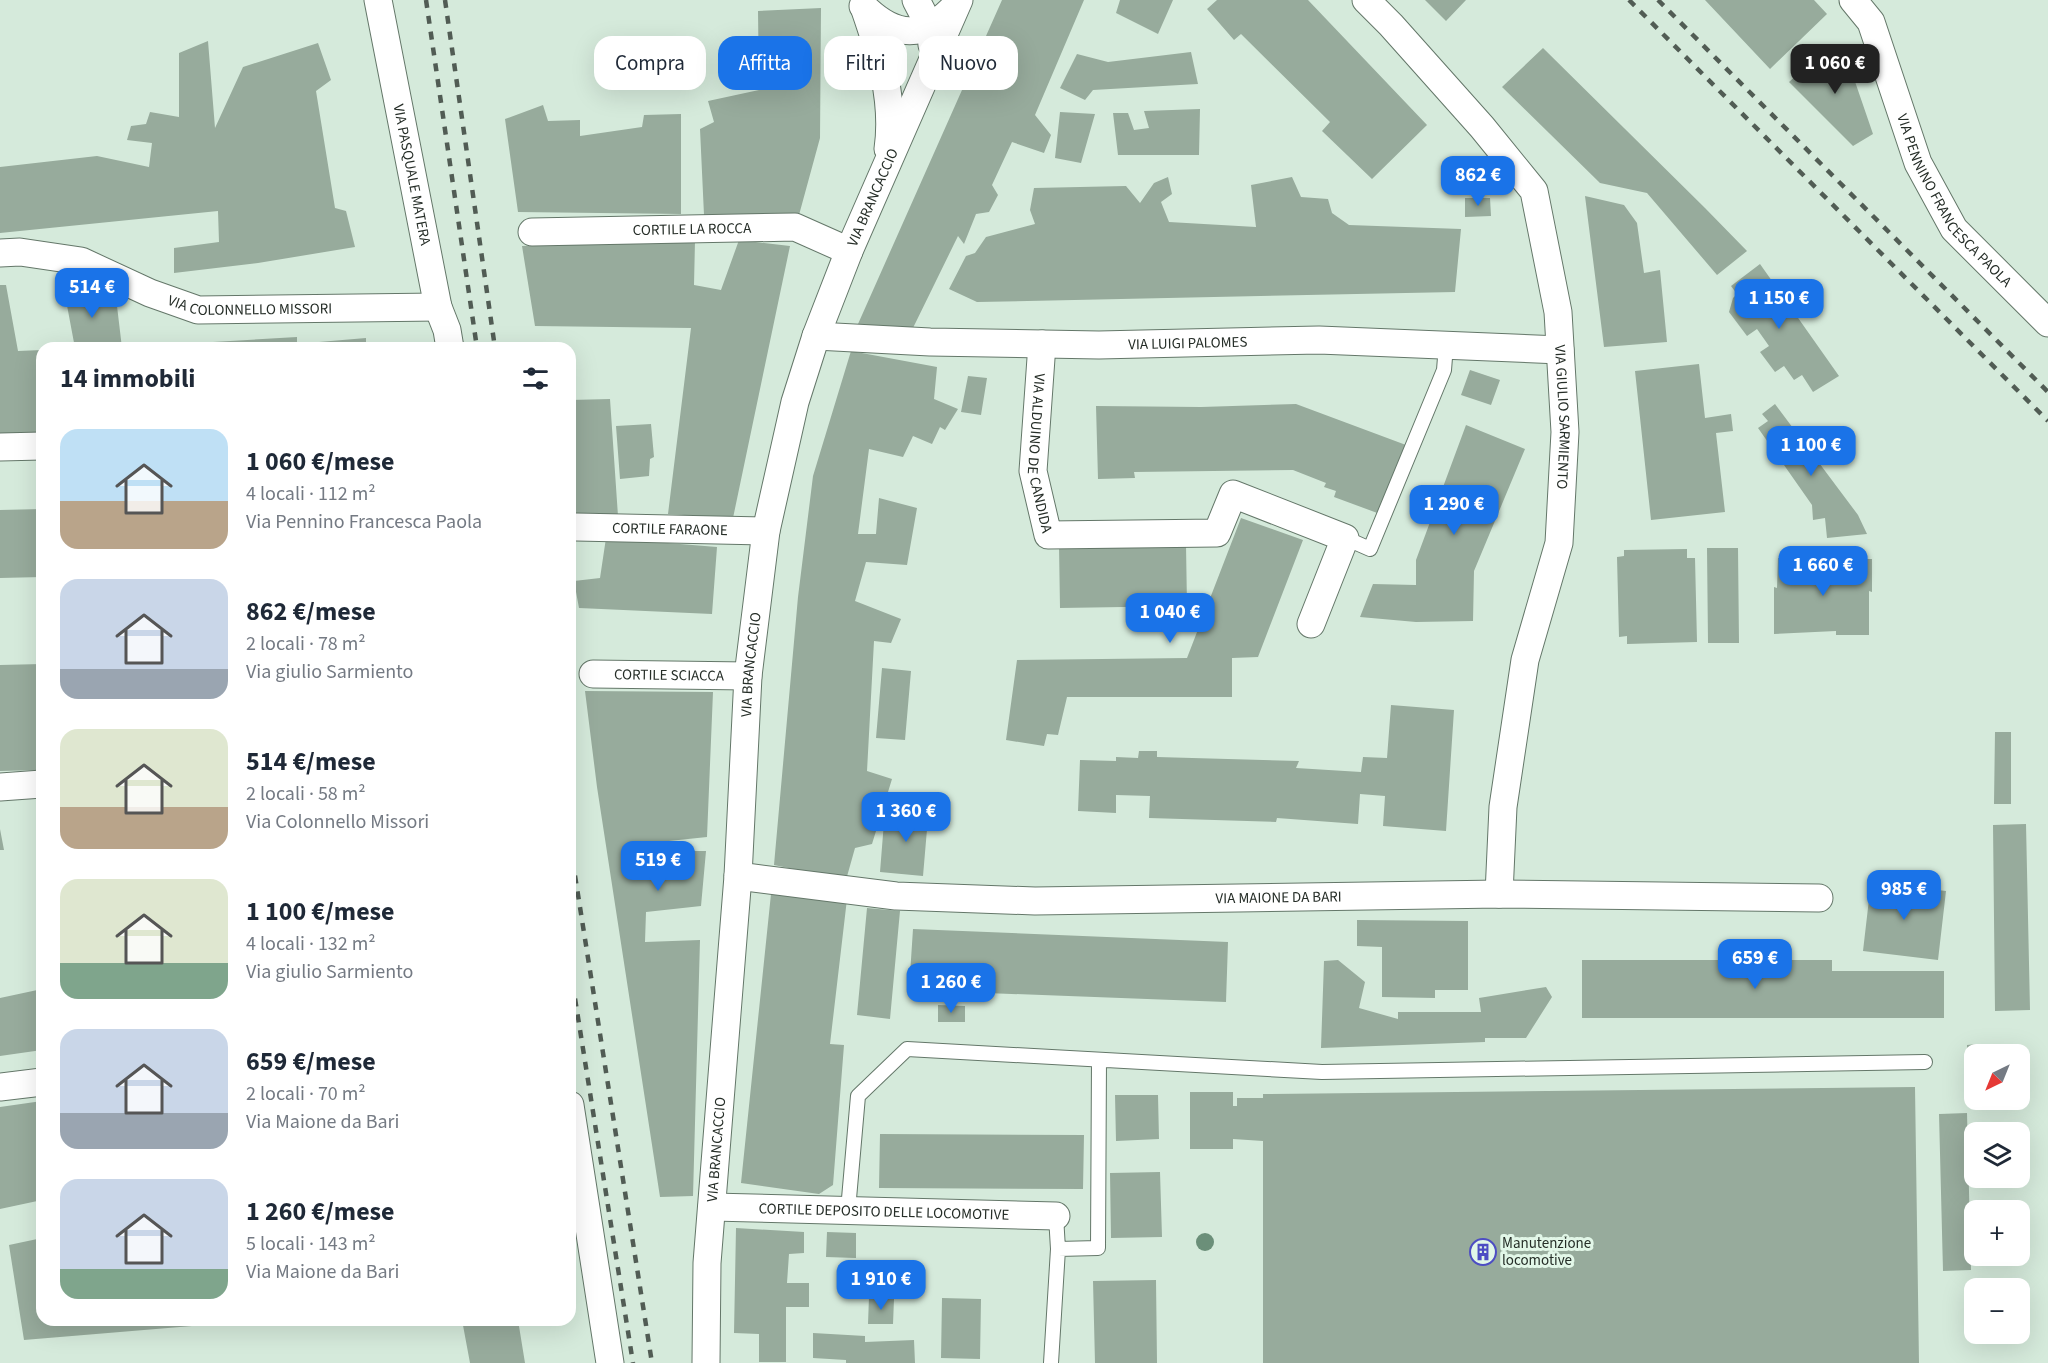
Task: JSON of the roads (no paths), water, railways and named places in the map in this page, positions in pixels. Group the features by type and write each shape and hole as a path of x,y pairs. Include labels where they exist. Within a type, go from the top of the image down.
{"street":[{"name":"VIA PASQUALE MATERA","path":"378,0 438,307 449,342"},
{"path":"916,0 930,27 931,36"},
{"name":"VIA GIULIO SARMIENTO","path":"1366,0 1474,118 1533,191 1558,312 1565,432 1559,543 1525,660 1503,807 1499,894"},
{"name":"VIA PENNINO FRANCESCA PAOLA","path":"1853,0 1871,21 1918,163 1954,229 2048,323"},
{"path":"862,4 885,25 901,31 920,31 944,18 959,2"},
{"name":"VIA BRANCACCIO","path":"944,36 959,2"},
{"path":"862,4 881,61 891,115 891,129 883,174"},
{"name":"VIA BRANCACCIO","path":"706,1363 707,1263 738,876 748,676 766,531 795,402 816,336 849,251 920,90"},
{"name":"CORTILE LA ROCCA","path":"532,232 795,227 849,251"},
{"name":"VIA COLONNELLO MISSORI","path":"0,253 20,252 81,261 150,293 198,310 438,307"},
{"name":"VIA LUIGI PALOMES","path":"816,336 930,342 1099,345 1318,340 1560,350"},
{"name":"VIA ALDUINO DE CANDIDA","path":"1042,344 1033,471 1048,535 1218,533 1233,494 1345,538"},
{"path":"0,447 36,446"},
{"name":"CORTILE FARAONE","path":"576,527 766,531"},
{"path":"1311,624 1345,538"},
{"name":"CORTILE SCIACCA","path":"593,674 748,676"},
{"path":"0,787 36,784"},
{"name":"VIA MAIONE DA BARI","path":"738,876 896,896 1035,901 1499,894 1819,898"},
{"path":"0,1087 36,1083"},
{"path":"576,1144 610,1363"},
{"name":"CORTILE DEPOSITO DELLE LOCOMOTIVE","path":"712,1208 1056,1216"}],"lane":[{"path":"1345,538 1370,549 1444,370 1446,345"},
{"path":"848,1210 858,1096 907,1049 1323,1072 1925,1062"},
{"path":"1058,1249 1098,1248 1099,1060"},
{"path":"1051,1363 1058,1249 1056,1216"}],"railway":[{"path":"426,0 476,342"},
{"path":"445,0 494,342"},
{"path":"1629,0 2048,421"},
{"path":"1658,0 2048,392"},
{"path":"576,882 652,1363"},
{"path":"576,1005 633,1363"}],"place":[{"name":"Manutenzione locomotive","path":"1483,1252"}]}
